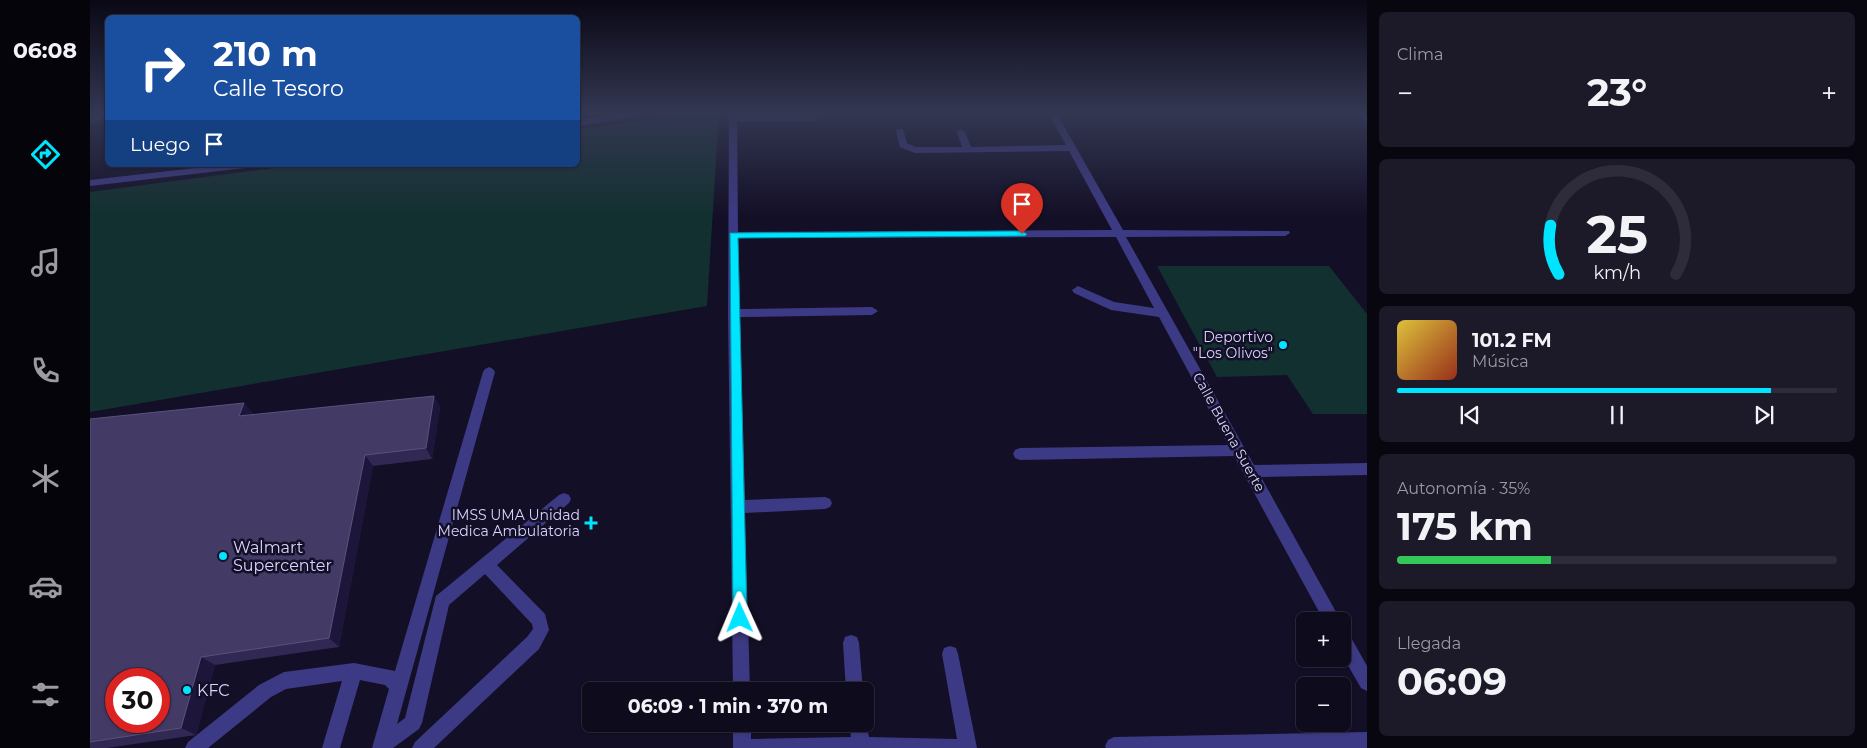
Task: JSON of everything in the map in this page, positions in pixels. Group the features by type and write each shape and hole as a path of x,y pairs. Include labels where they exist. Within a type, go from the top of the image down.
{"street":[{"path":"733,147 741,682"},
{"path":"906,147 1071,148"},
{"name":"Calle Buena Suerte","path":"1071,148 1240,450 1328,612"},
{"path":"90,177 177,167"},
{"path":"90,183 228,167"},
{"path":"733,235 1285,233"},
{"path":"1078,290 1110,306 1162,313"},
{"path":"734,313 872,311"},
{"path":"382,746 489,372"},
{"path":"1020,454 1240,450"},
{"path":"1250,471 1367,469"},
{"path":"382,746 413,723 442,601 564,499"},
{"path":"738,507 825,504"},
{"path":"421,748 533,643 541,630 539,620 486,564"},
{"path":"851,643 855,682"},
{"path":"748,748 968,748 950,654"},
{"path":"1351,654 1367,682"},
{"path":"194,748 276,684 284,681 354,671 389,677 400,686"},
{"path":"332,748 354,671"},
{"path":"742,732 742,748"},
{"path":"859,732 861,747"},
{"path":"1114,746 1367,741"}],"green space":[{"path":"580,147 717,147 707,306 90,412 90,192 282,167 580,167"},
{"name":"Deportivo \"Los Olivos\"","path":"1157,266 1329,266 1367,314 1367,414 1313,414 1287,375 1217,377"}],"building":[{"name":"Walmart Supercenter","path":"434,396 426,448 365,455 329,638 201,657 181,728 170,730 170,668 105,668 105,733 148,733 90,742 90,419 244,403 239,416"}],"place":[{"name":"Deportivo \"Los Olivos\"","path":"1283,345"},
{"name":"IMSS UMA Unidad Medica Ambulatoria","path":"591,523"},
{"name":"Walmart Supercenter","path":"223,556"},
{"name":"KFC","path":"187,690"}],"route":[{"path":"740,618 733,235 1022,234"}]}
